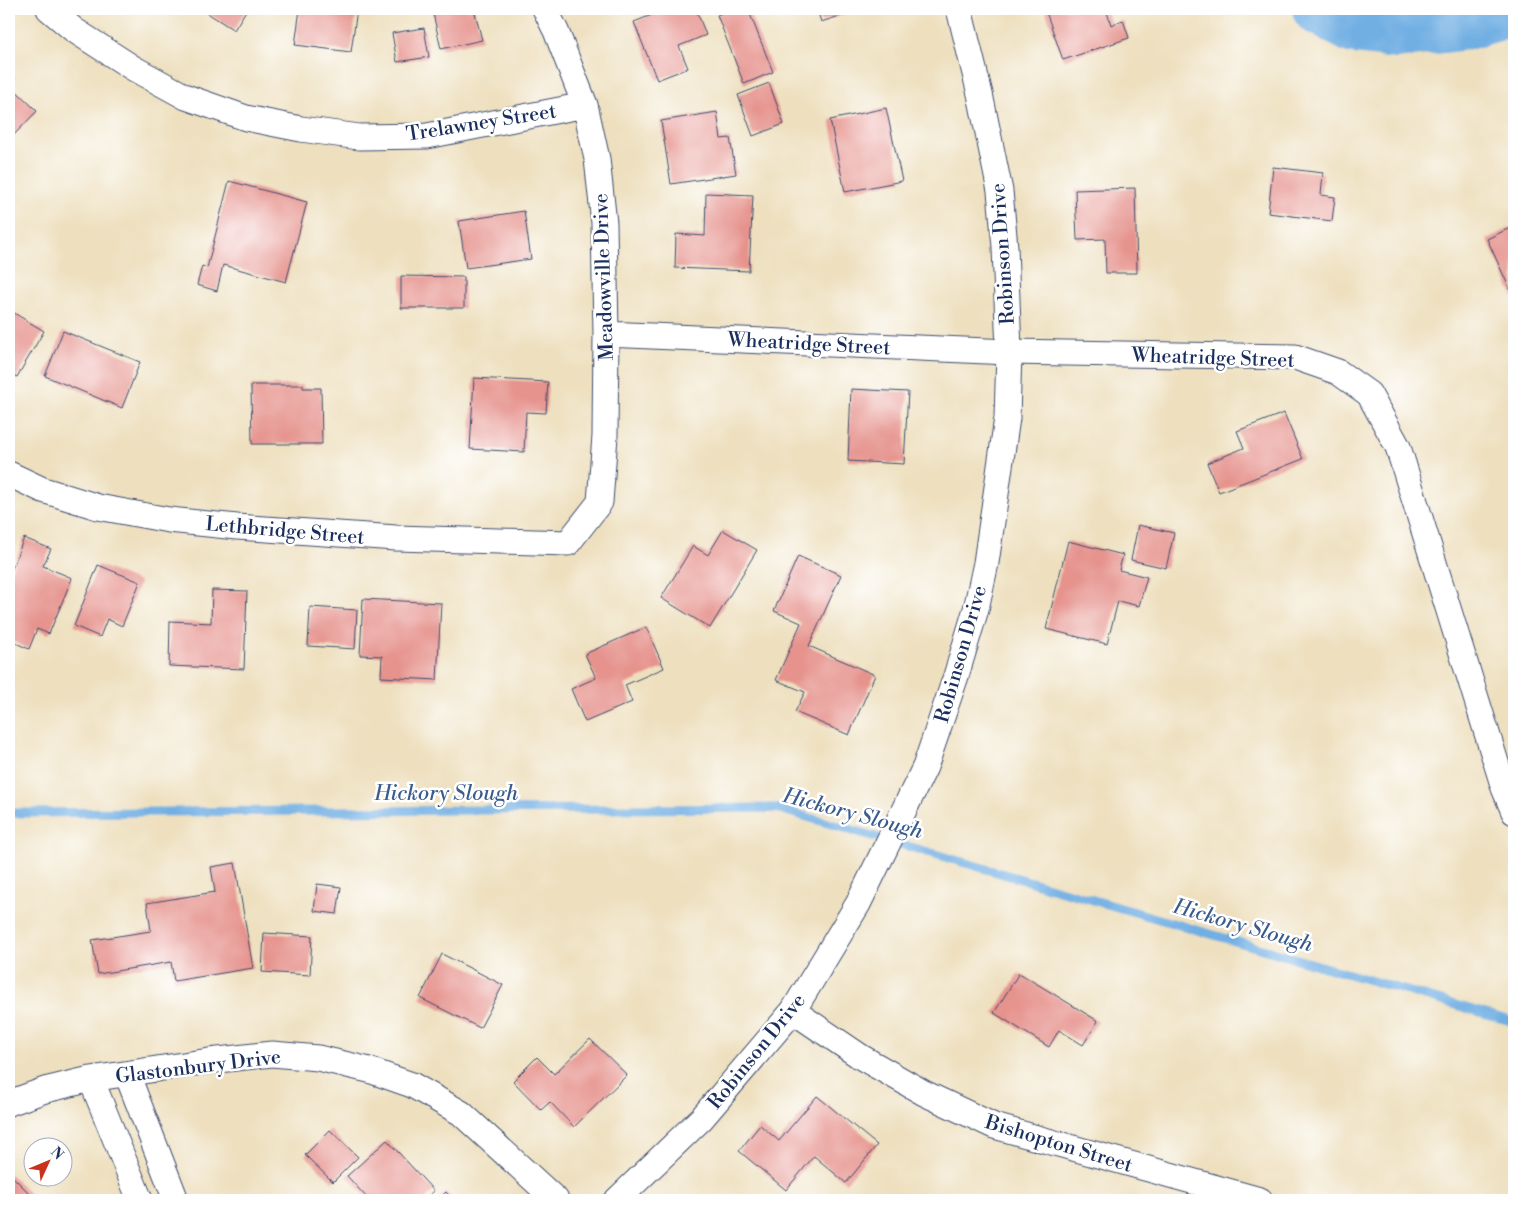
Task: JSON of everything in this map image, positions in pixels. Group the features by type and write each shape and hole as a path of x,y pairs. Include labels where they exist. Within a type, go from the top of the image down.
{"street":[{"name":"Trelawney Street","path":"49,9 74,30 126,64 186,97 246,118 301,129 359,138 427,136 584,105"},
{"name":"Meadowville Drive","path":"545,9 556,31 584,105 597,159 604,223 605,436 600,502 568,543"},
{"name":"Robinson Drive","path":"617,1200 702,1118 793,1011 858,904 925,767 956,676 976,608 986,563 1007,418 1008,352 1000,191 980,94 959,9"},
{"name":"Wheatridge Street","path":"606,334 1008,352 1295,357 1338,372 1369,394 1398,446 1504,788 1514,812"},
{"name":"Lethbridge Street","path":"9,474 43,490 98,507 169,520 237,527 396,538 568,543"},
{"name":"Bishopton Street","path":"793,1011 861,1057 924,1093 994,1126 1260,1200"},
{"name":"Glastonbury Drive","path":"9,1102 45,1090 92,1079 208,1061 272,1054 318,1058 369,1070 412,1085 461,1113 556,1200"},
{"path":"127,1074 176,1200"},
{"path":"92,1079 140,1200"}],"building":[{"path":"201,9 247,9 234,30"},
{"path":"300,9 357,9 351,52 295,45"},
{"path":"432,9 474,9 482,40 441,49"},
{"path":"667,9 696,9 706,35 679,46 688,68 657,80 634,22"},
{"path":"733,9 748,9 773,72 744,84 717,15"},
{"path":"817,9 862,9 821,22"},
{"path":"1045,9 1106,9 1111,25 1123,20 1129,38 1063,60"},
{"path":"424,28 429,57 397,62 392,33"},
{"path":"9,71 15,78 9,84"},
{"path":"769,83 784,124 753,136 738,95"},
{"path":"9,84 37,111 9,140"},
{"path":"886,108 902,181 845,192 830,120"},
{"path":"717,112 721,139 730,138 736,174 671,184 661,121"},
{"path":"1273,167 1323,173 1321,195 1335,197 1332,221 1268,213"},
{"path":"229,181 307,202 286,282 223,265 217,291 197,285 202,266 207,268"},
{"path":"1135,188 1137,273 1106,273 1105,239 1077,240 1075,190"},
{"path":"706,193 753,195 749,271 675,268 676,234 705,236"},
{"path":"524,211 531,259 466,268 459,221"},
{"path":"1514,226 1514,298 1487,239"},
{"path":"401,276 464,277 464,308 401,308"},
{"path":"9,310 44,331 17,377 9,372"},
{"path":"63,331 140,362 122,408 45,376"},
{"path":"1514,352 1514,366 1509,355"},
{"path":"474,378 548,382 546,413 526,412 524,452 470,449"},
{"path":"251,385 303,385 303,388 321,388 322,444 252,444"},
{"path":"851,389 908,392 904,464 848,461"},
{"path":"1284,413 1303,459 1219,492 1207,463 1244,448 1237,431"},
{"path":"1138,525 1174,533 1166,568 1131,560"},
{"path":"723,530 757,550 710,628 661,598 693,546 708,555"},
{"path":"24,538 51,549 43,566 72,578 49,634 37,629 29,649 9,640 9,576"},
{"path":"1068,541 1123,555 1119,570 1147,577 1139,606 1118,601 1107,644 1046,629"},
{"path":"798,556 841,575 809,646 875,675 849,735 795,712 805,692 776,680 801,623 774,611"},
{"path":"98,565 140,582 122,626 107,619 100,637 74,626"},
{"path":"212,590 247,591 244,669 169,666 170,621 211,623"},
{"path":"363,599 441,603 437,680 381,677 382,656 360,655"},
{"path":"310,607 357,610 355,649 308,646"},
{"path":"646,627 664,668 625,685 632,702 585,722 571,689 596,678 585,654"},
{"path":"235,863 253,968 174,981 171,962 98,974 92,940 151,931 147,903 215,892 211,867"},
{"path":"317,884 341,887 337,914 314,911"},
{"path":"264,933 312,936 310,975 262,972"},
{"path":"442,954 503,985 480,1028 420,998"},
{"path":"1019,973 1098,1021 1083,1045 1059,1030 1049,1047 994,1013"},
{"path":"590,1039 627,1075 574,1127 550,1102 541,1110 513,1081 537,1057 554,1074"},
{"path":"817,1096 877,1145 846,1183 814,1156 786,1190 739,1151 760,1125 779,1141"},
{"path":"330,1130 358,1157 333,1182 305,1155"},
{"path":"387,1140 434,1191 424,1200 369,1200 347,1176"},
{"path":"9,1173 33,1197 30,1200 9,1200"},
{"path":"446,1192 454,1200 438,1200"}],"waterway":[{"path":"1318,9 1354,28 1396,33 1466,24 1514,10"},
{"name":"Hickory Slough","path":"9,813 776,808 1514,1022"}]}
